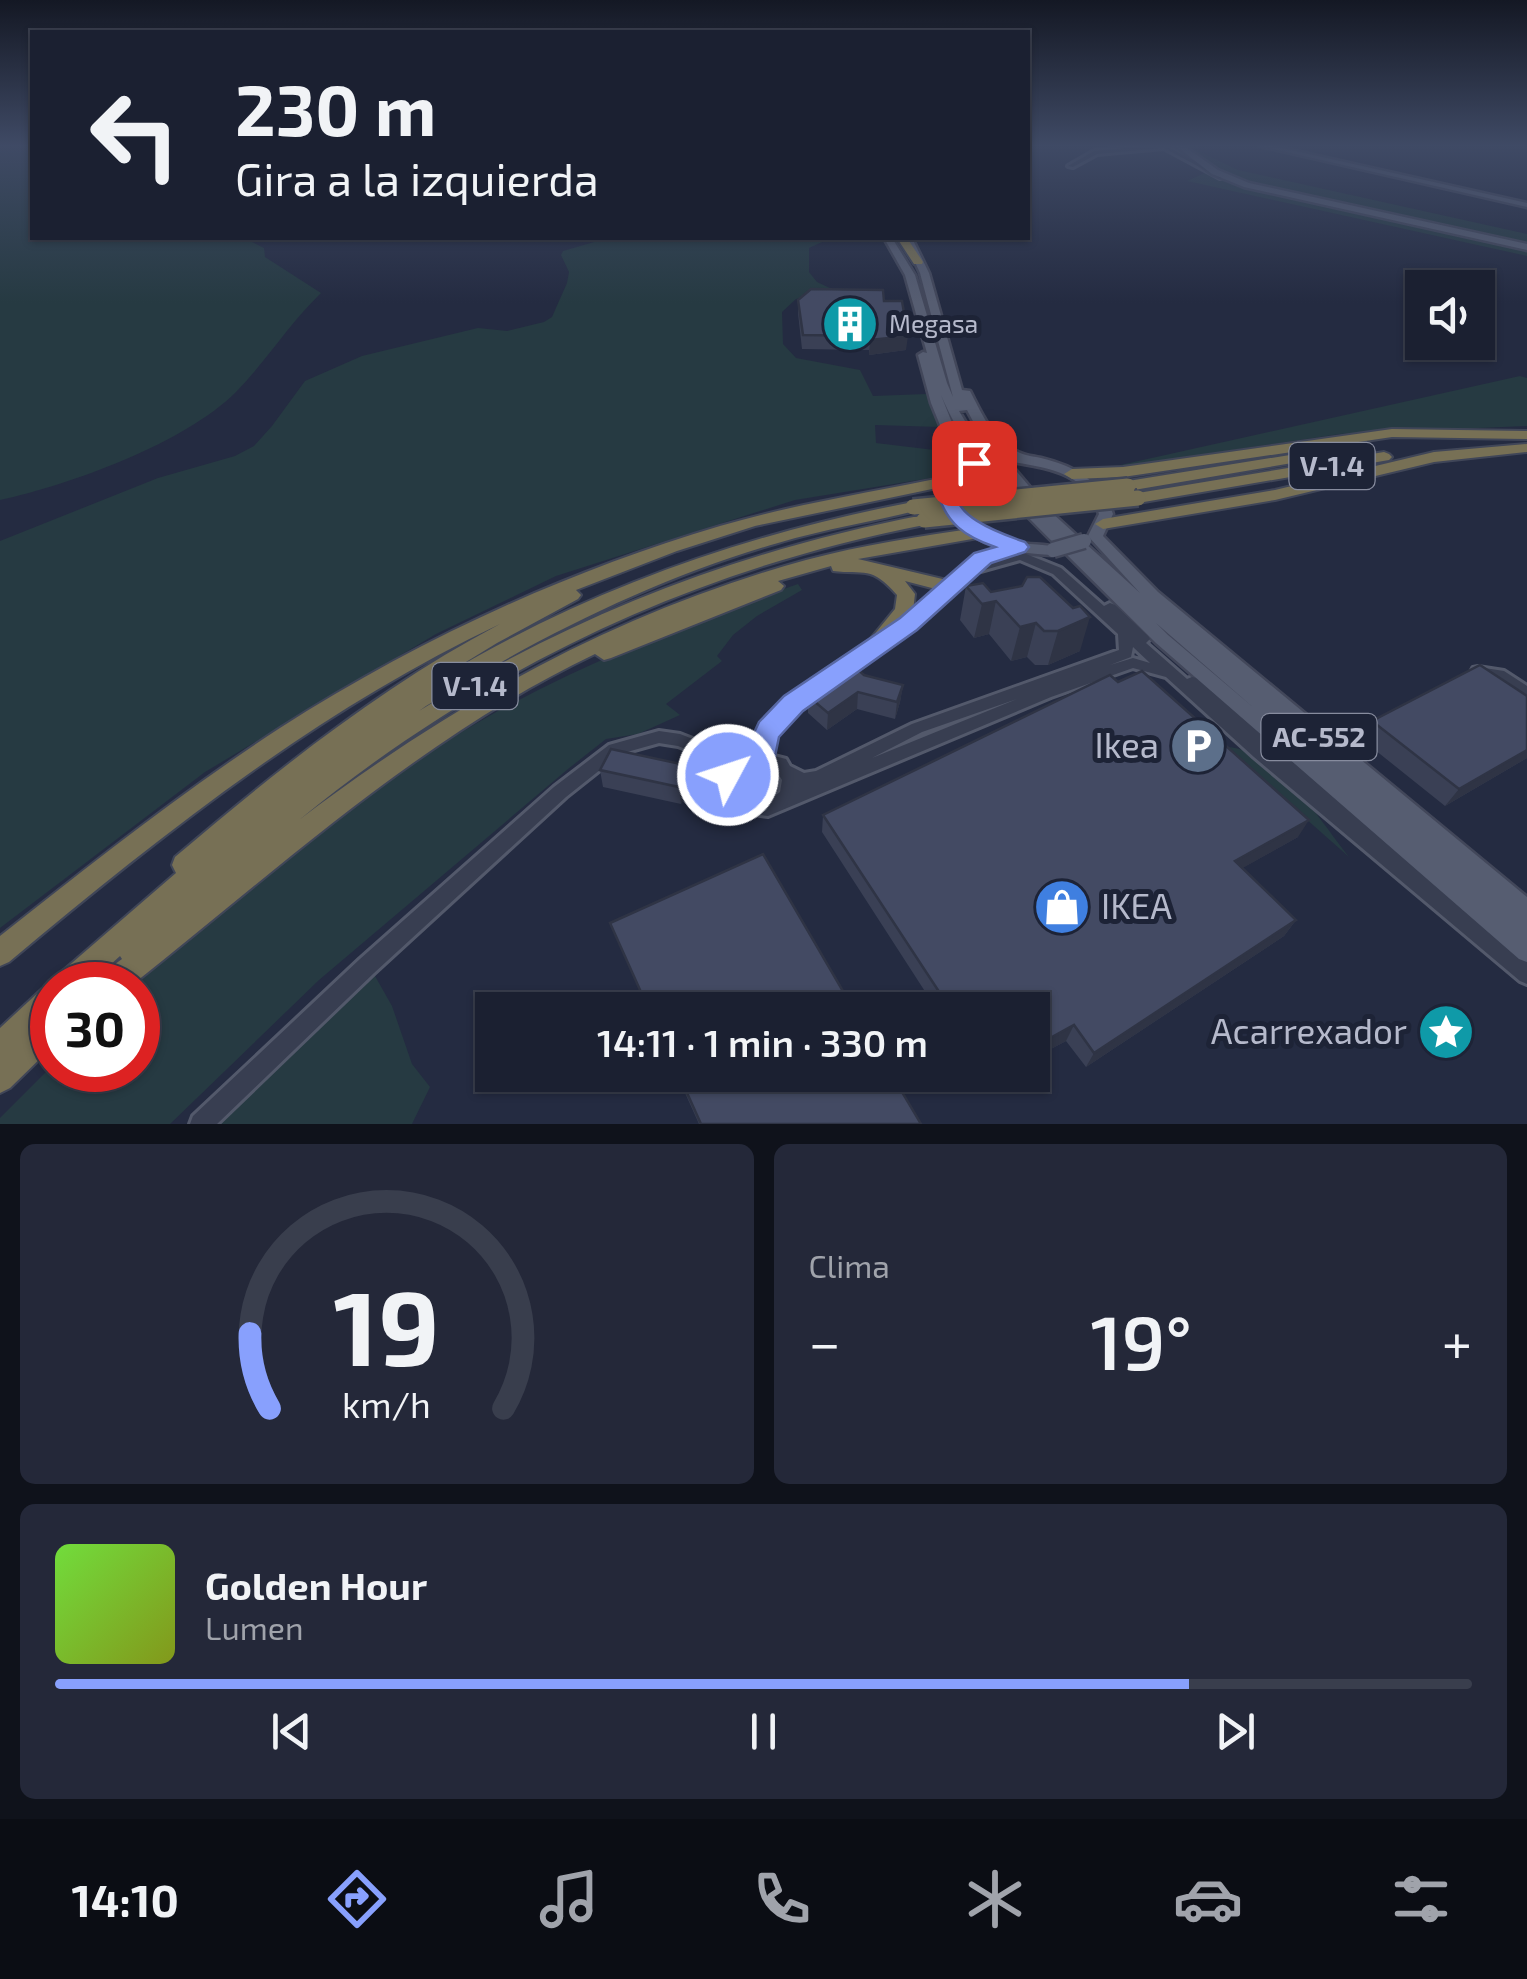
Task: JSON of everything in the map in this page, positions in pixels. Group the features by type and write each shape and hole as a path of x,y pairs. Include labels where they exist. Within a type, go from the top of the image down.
{"highway":[{"path":"906,240 911,262"},
{"path":"1072,474 1122,472 1392,433 1473,434"},
{"name":"V-1.4","path":"1133,492 1356,448 1473,434 1527,435"},
{"path":"1094,534 1434,457 1527,447"},
{"name":"V-1.4","path":"92,962 207,861 360,740 464,673 616,596 657,580 814,529 1133,492 1414,451 1527,447"},
{"path":"0,953 204,793 333,705 437,647 524,605 638,560 773,517 950,481"},
{"name":"V-1.4","path":"124,962 206,886 308,801 392,738 527,656 634,605 737,567 919,514"},
{"path":"139,962 357,790 512,688 617,634 741,584 840,556 978,533"},
{"path":"85,962 109,932 305,764 467,651 638,560"},
{"path":"413,753 590,658 713,608 846,565 878,568 951,587"},
{"path":"878,568 896,580 906,594 904,612 878,642"},
{"path":"0,1047 30,1019"},
{"path":"0,1078 30,1049"}],"main road":[{"path":"1313,198 1527,247"},
{"path":"1498,198 1527,205"},
{"name":"AC-552","path":"890,240 926,281 977,419 998,446 1015,458"},
{"name":"AC-552","path":"911,262 930,382 969,465"},
{"name":"AC-552","path":"911,262 941,383 956,418 1007,489 1162,639 1527,951"},
{"name":"AC-552","path":"926,281 944,355 973,428 1046,515 1173,632 1527,926"},
{"path":"1015,458 1072,474 1102,498 1106,514 1094,534 1046,550 1018,547 978,533 961,521 952,507 950,481 969,465 1015,458"},
{"name":"AC-552","path":"1094,534 1152,596 1527,911"}],"street":[{"path":"728,790 732,768 754,758 780,716 908,624 982,558 1018,547"},
{"path":"1046,550 1210,697 1527,962"},
{"path":"972,569 1021,556 1044,563 1271,763 1527,974"},
{"path":"201,1124 278,1048 560,792 614,749 658,737 680,740 724,758 754,758 803,780 819,777 917,728 1126,653 1125,634 1083,583"},
{"path":"700,750 737,803 753,810 768,809 930,738 1133,664 1170,674"},
{"path":"1475,671 1499,675 1527,693"},
{"path":"781,802 790,787 786,771"}],"shaded area":[{"path":"0,198 30,198 30,240 248,240 264,248 265,257 321,293 236,392 214,411 157,445 92,473 0,500"},
{"path":"1266,198 1300,198 1527,250 1527,256"},
{"path":"1321,198 1366,198 1527,234 1527,244"},
{"path":"601,240 827,240 809,248 809,272 817,282 834,290 796,299 782,312 783,344 796,358 860,370 873,396 926,394 940,427 875,425 876,443 951,452 951,468 937,477 795,500 556,576 436,634 205,772 0,928 0,541 158,478 235,456 254,446 305,381 362,356 478,328 507,331 544,322 552,317 567,283 569,272 561,255 563,251"},
{"path":"1520,376 1527,378 1527,426 1340,434 1098,470"},
{"path":"798,584 802,590 733,635 717,656 722,661 666,704 680,715 638,734 606,739 568,769 319,980 170,1124 0,1124 0,1118 30,1088 30,1092 160,1092 158,962 161,959 334,819 453,737 559,679 677,628"},
{"path":"1225,747 1244,750 1279,772 1349,857"},
{"path":"375,976 392,1006 412,1064 430,1087 412,1124 219,1124"}],"building":[{"name":"Megasa","path":"811,289 883,290 884,301 902,301 908,336 870,340 870,336 803,335 798,300"},
{"path":"1027,577 1040,577 1073,608 1080,606 1090,617 1058,631 1044,631 1036,623 1020,627 996,601 982,604 966,586 983,583 991,592 1022,586"},
{"path":"1480,665 1527,696 1527,750 1459,789 1372,721"},
{"path":"854,666 864,675 903,685 897,702 858,692 828,713 808,696"},
{"name":"IKEA","path":"1142,671 1309,820 1235,861 1296,920 1094,1053 1074,1025 1050,1038 1050,992 939,992 823,815 1110,675 1118,682"},
{"path":"611,749 690,766 679,787 600,770"},
{"path":"763,854 844,992 641,992 610,923"},
{"path":"687,1092 902,1092 921,1124 701,1124"}],"place":[{"name":"Megasa","path":"850,324"},
{"name":"Ikea","path":"1198,746"},
{"name":"IKEA","path":"1062,907"},
{"name":"Acarrexador","path":"1446,1032"}],"route":[{"path":"728,775 738,763 762,758 760,746 768,730 794,704 908,624 982,558 1018,547 978,533 961,521 952,507 950,481 974,463"}]}
